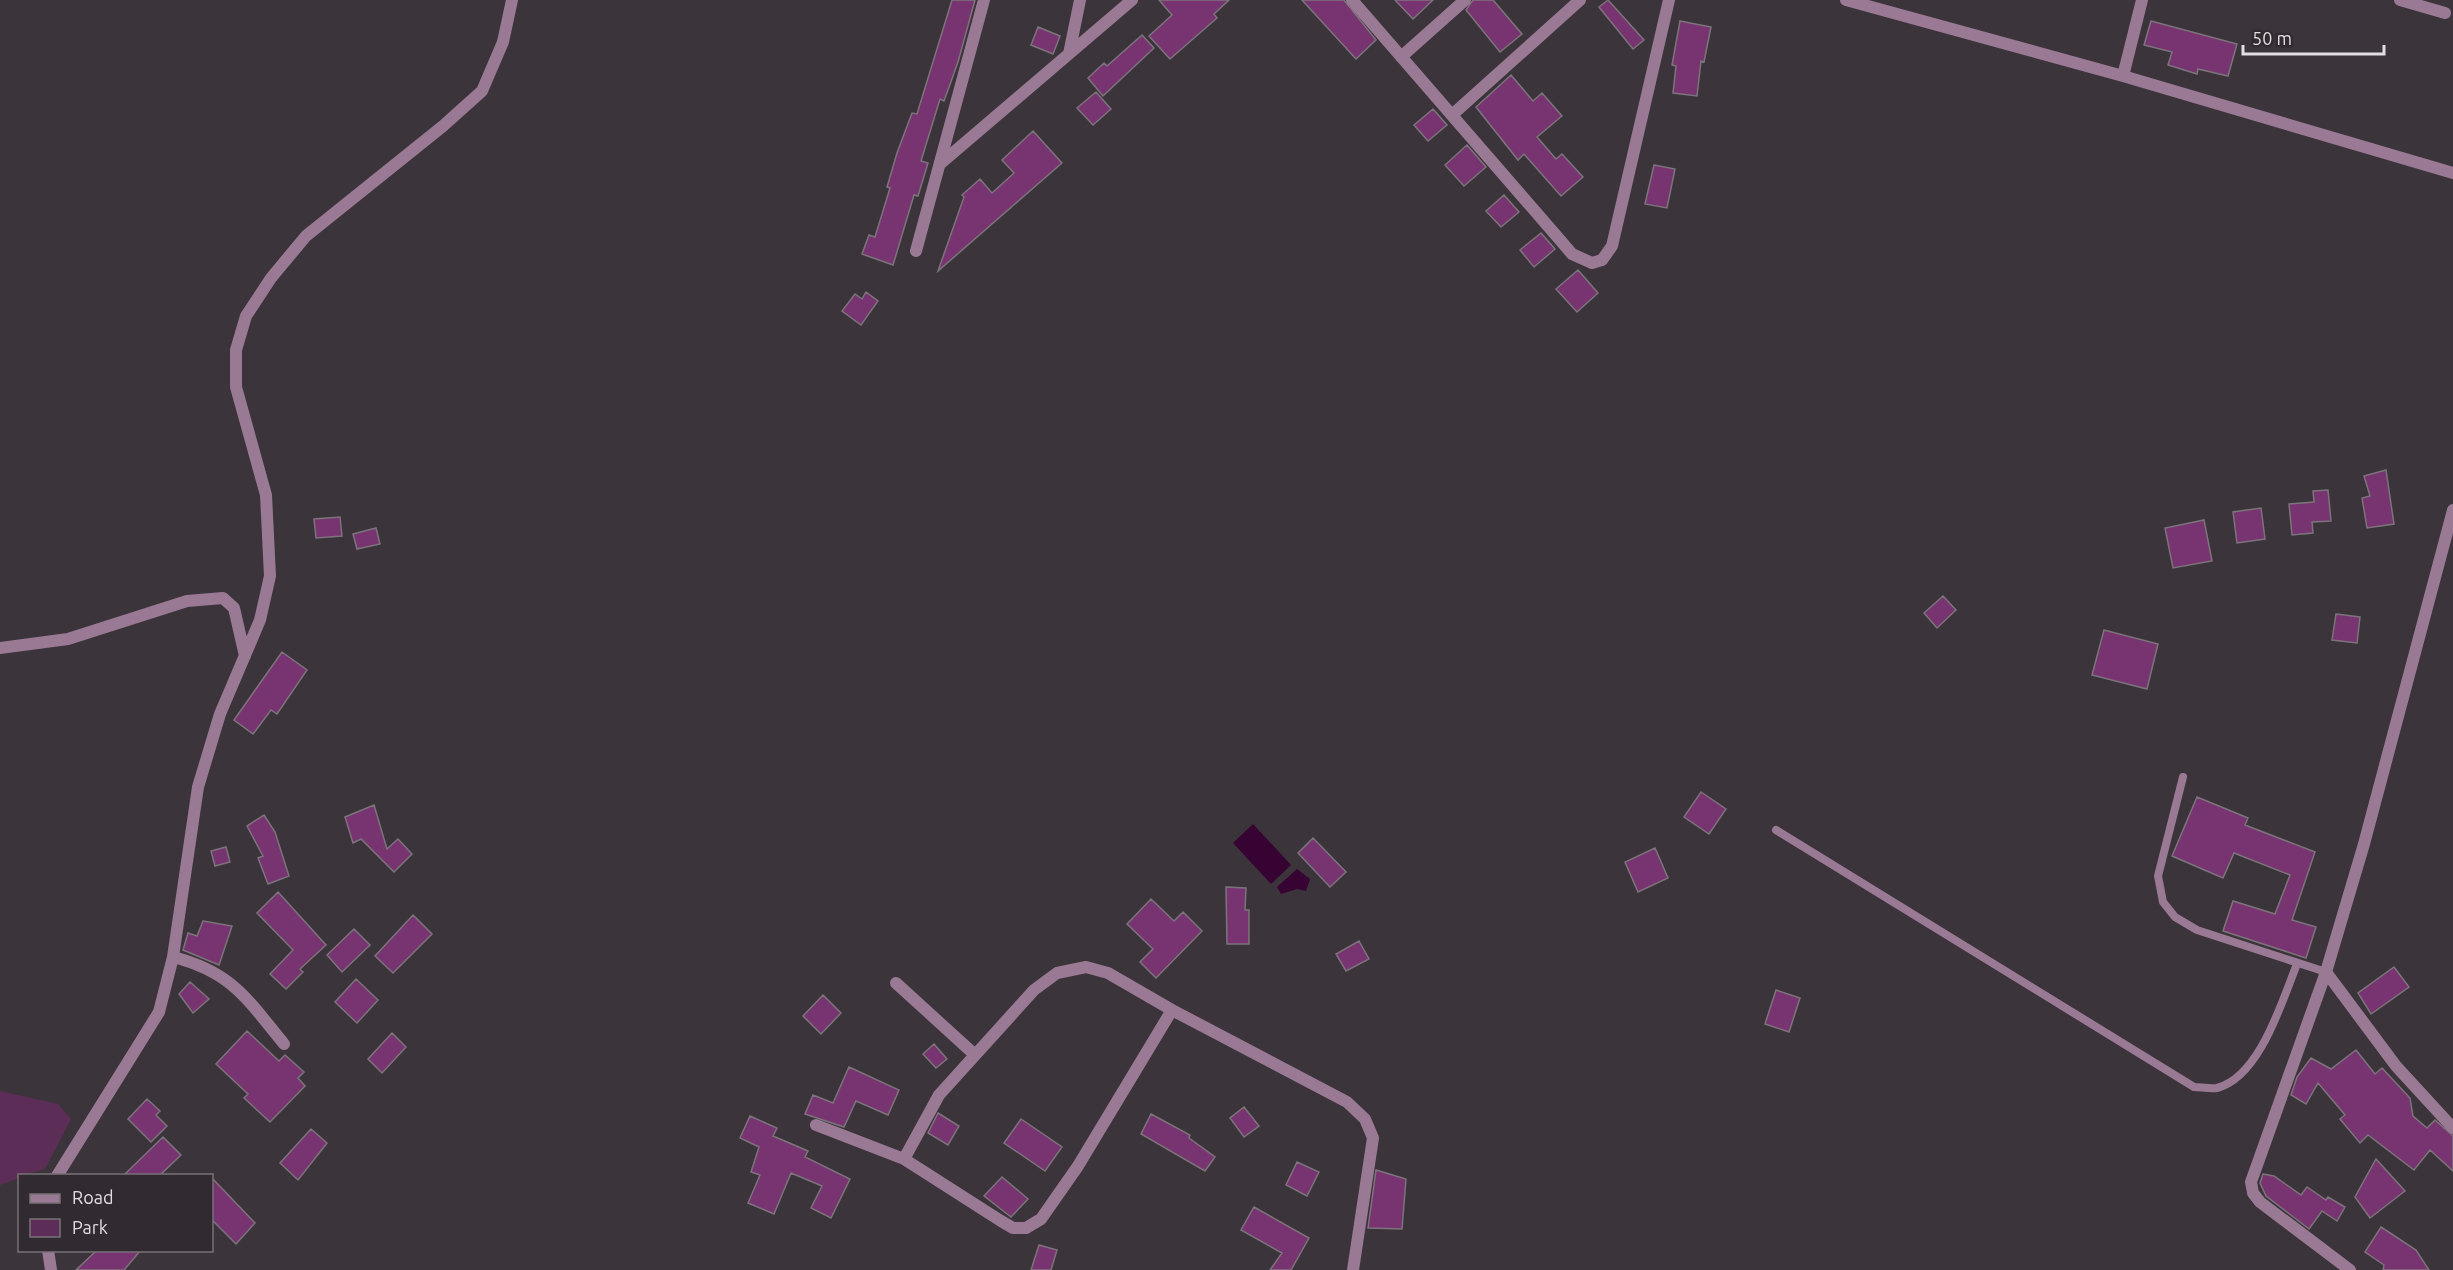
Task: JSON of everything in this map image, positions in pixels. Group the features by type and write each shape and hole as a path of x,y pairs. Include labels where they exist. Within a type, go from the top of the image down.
{"street":[{"path":"58,1174 159,1012 173,957 198,787 220,714 260,620 270,576 266,495 236,387 236,350 246,316 270,278 306,236 443,126 482,91 503,42 512,0"},
{"path":"916,251 984,0"},
{"path":"1069,54 1080,0"},
{"path":"940,164 1132,0"},
{"path":"1352,0 1572,254 1592,263 1602,260 1612,246 1669,0"},
{"path":"1401,57 1465,0"},
{"path":"1452,116 1580,0"},
{"path":"1846,0 2122,76 2453,173"},
{"path":"2122,76 2142,2 2128,0"},
{"path":"2400,0 2445,13"},
{"path":"2350,1270 2260,1202 2253,1193 2251,1182 2326,972 2370,821 2453,510"},
{"path":"0,648 68,639 187,601 223,598 234,608 246,657"},
{"path":"173,957 220,974 242,994 284,1044"},
{"path":"904,1159 939,1095 1034,990 1057,973 1086,967 1107,973 1172,1010 1347,1102 1365,1119 1373,1138 1353,1270"},
{"path":"2326,972 2396,1066 2453,1128"},
{"path":"896,983 974,1054"},
{"path":"816,1125 904,1159 1014,1228 1026,1228 1041,1219 1078,1166 1172,1010"},
{"path":"48,1252 51,1270"}],"lane":[{"path":"2183,777 2158,876 2163,902 2175,917 2198,930 2326,972"},
{"path":"1776,830 2194,1087 2216,1088 2241,1074 2264,1043 2297,964"}],"green space":[{"path":"0,1091 58,1104 71,1119 45,1169 18,1174 18,1178 0,1185"}],"shaded area":[{"path":"1253,824 1291,865 1271,884 1233,843"},
{"path":"1297,869 1310,879 1306,891 1297,889 1281,894 1277,887"}],"building":[{"path":"952,0 975,0 958,62 944,101 940,99 921,161 928,163 918,196 914,195 893,265 862,254 869,235 875,237 890,188 887,187 897,153 912,113 917,114"},
{"path":"1159,0 1229,0 1214,14 1217,18 1170,59 1149,36 1172,15"},
{"path":"1302,0 1344,0 1376,40 1356,59"},
{"path":"1395,0 1433,0 1413,19"},
{"path":"1473,0 1493,0 1522,34 1500,52 1466,10"},
{"path":"1608,0 1644,40 1633,49 1599,7"},
{"path":"1680,21 1711,27 1704,62 1701,61 1697,96 1673,93 1676,66 1672,65"},
{"path":"2151,21 2237,44 2228,76 2198,69 2197,74 2168,65 2172,52 2144,45"},
{"path":"1038,27 1060,36 1053,54 1031,45"},
{"path":"1142,35 1154,48 1103,96 1088,78 1104,63 1107,66"},
{"path":"1511,75 1533,101 1542,93 1562,116 1537,137 1556,159 1562,154 1583,177 1561,196 1524,154 1518,160 1476,107"},
{"path":"1096,92 1111,109 1093,125 1077,108"},
{"path":"1433,109 1447,125 1428,141 1414,125"},
{"path":"1033,131 1062,163 938,271 964,197 962,195 980,179 992,193 1014,173 1002,160"},
{"path":"1467,145 1486,167 1464,186 1445,165"},
{"path":"1654,165 1675,169 1667,208 1645,204"},
{"path":"1504,195 1519,212 1501,227 1486,211"},
{"path":"1541,233 1555,249 1534,267 1520,250"},
{"path":"1578,270 1598,293 1577,312 1556,289"},
{"path":"866,292 878,301 861,325 842,311 855,294 862,299"},
{"path":"2386,470 2394,524 2367,528 2362,498 2370,496 2364,476"},
{"path":"2328,490 2331,521 2312,522 2313,533 2292,535 2289,504 2314,502 2313,491"},
{"path":"2261,508 2265,539 2237,543 2233,512"},
{"path":"340,517 342,536 316,538 314,519"},
{"path":"2204,520 2212,561 2173,568 2165,528"},
{"path":"376,528 380,544 357,549 353,534"},
{"path":"1943,596 1956,610 1937,628 1924,613"},
{"path":"2336,614 2360,617 2357,643 2332,640"},
{"path":"2104,630 2158,644 2147,689 2092,675"},
{"path":"282,652 307,670 277,714 271,710 253,734 234,720"},
{"path":"1701,792 1726,809 1709,834 1684,817"},
{"path":"2197,797 2248,818 2245,825 2315,852 2292,920 2316,927 2306,958 2223,931 2233,901 2275,914 2290,875 2234,853 2223,878 2172,856"},
{"path":"374,805 387,849 398,839 412,854 394,872 361,839 353,843 345,817"},
{"path":"264,815 275,832 289,876 268,884 258,858 263,856 247,826"},
{"path":"1313,838 1346,872 1330,887 1298,853"},
{"path":"226,847 230,862 215,866 211,851"},
{"path":"1655,848 1668,878 1638,892 1625,862"},
{"path":"1226,887 1246,888 1245,910 1249,910 1249,944 1227,944"},
{"path":"278,892 326,945 300,969 303,972 286,989 270,974 293,950 257,913"},
{"path":"1151,899 1174,921 1183,912 1202,931 1156,978 1140,962 1153,949 1127,924"},
{"path":"413,915 432,934 393,973 375,956"},
{"path":"203,921 232,926 219,965 183,950 188,933 197,936"},
{"path":"354,929 370,945 342,972 327,955"},
{"path":"1359,941 1369,959 1346,971 1336,954"},
{"path":"2394,967 2409,987 2371,1014 2358,993"},
{"path":"356,979 378,1000 357,1023 335,1002"},
{"path":"190,982 209,999 193,1013 179,994"},
{"path":"1776,990 1800,998 1789,1032 1765,1024"},
{"path":"823,995 841,1013 821,1034 803,1016"},
{"path":"247,1031 279,1061 285,1055 304,1072 298,1078 305,1086 270,1122 244,1098 248,1094 216,1064"},
{"path":"392,1033 406,1047 382,1073 368,1059"},
{"path":"934,1044 947,1059 936,1068 923,1054"},
{"path":"2356,1050 2375,1074 2382,1068 2410,1098 2413,1116 2427,1128 2435,1120 2453,1136 2453,1171 2430,1150 2414,1170 2368,1135 2360,1143 2340,1119 2345,1115 2318,1083 2306,1104 2291,1095 2297,1077 2311,1058 2331,1069"},
{"path":"849,1067 899,1090 888,1115 856,1101 844,1127 805,1114 813,1095 833,1103"},
{"path":"147,1099 160,1111 156,1115 167,1126 151,1142 128,1119"},
{"path":"1244,1107 1259,1126 1244,1137 1230,1118"},
{"path":"938,1113 959,1126 948,1145 928,1133"},
{"path":"1151,1114 1190,1135 1189,1138 1215,1157 1205,1171 1141,1134"},
{"path":"750,1116 777,1128 773,1136 808,1151 805,1157 850,1179 831,1218 811,1208 822,1186 791,1173 774,1214 748,1203 760,1175 751,1172 759,1147 740,1138"},
{"path":"1021,1119 1062,1147 1045,1171 1004,1143"},
{"path":"311,1129 327,1143 298,1180 280,1163"},
{"path":"163,1137 181,1155 161,1174 125,1174"},
{"path":"2376,1159 2405,1191 2370,1218 2355,1197"},
{"path":"1297,1162 1319,1172 1307,1196 1286,1185"},
{"path":"1376,1170 1406,1179 1402,1229 1368,1228"},
{"path":"2263,1174 2274,1176 2301,1195 2307,1187 2326,1200 2328,1197 2345,1207 2337,1221 2322,1211 2309,1229 2266,1196 2260,1183"},
{"path":"1002,1177 1028,1199 1011,1217 984,1196"},
{"path":"213,1179 255,1223 236,1244 213,1221"},
{"path":"1254,1207 1309,1238 1291,1270 1270,1270 1282,1253 1241,1230"},
{"path":"2381,1227 2416,1250 2429,1270 2383,1270 2384,1265 2365,1252"},
{"path":"1039,1245 1057,1250 1051,1270 1031,1270"},
{"path":"95,1252 139,1252 124,1270 76,1270"}]}
